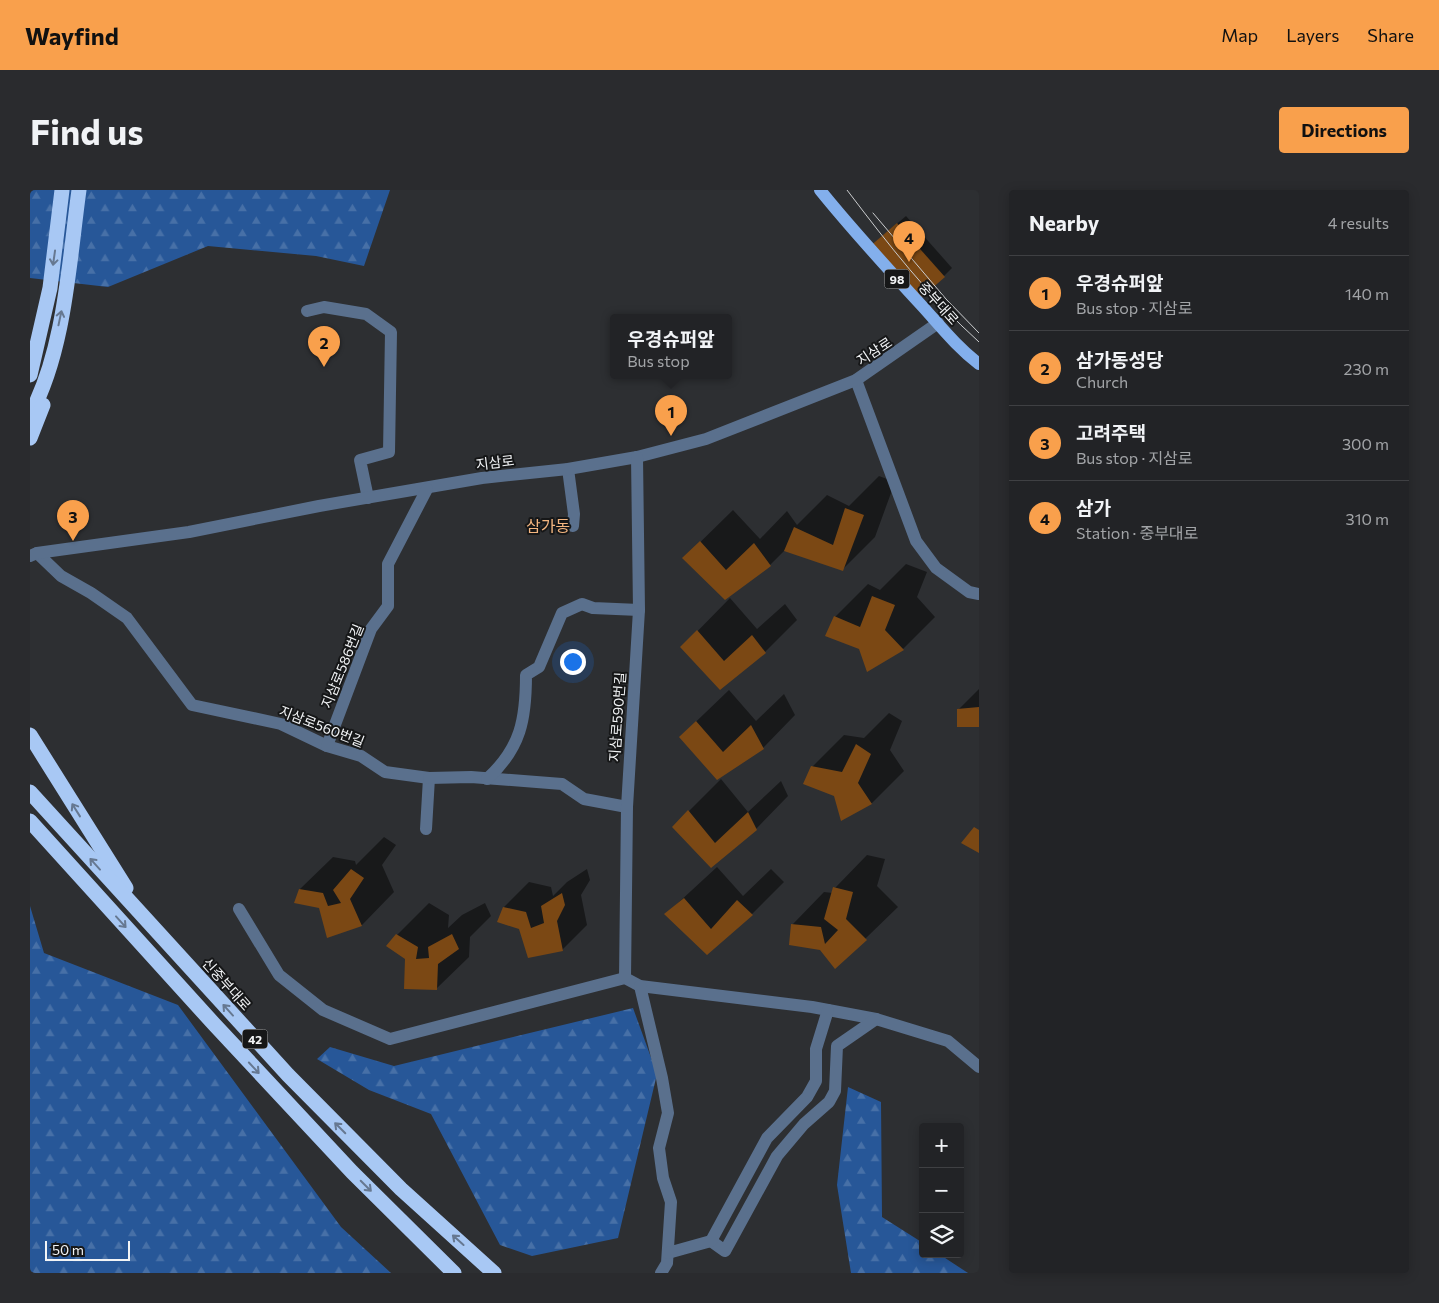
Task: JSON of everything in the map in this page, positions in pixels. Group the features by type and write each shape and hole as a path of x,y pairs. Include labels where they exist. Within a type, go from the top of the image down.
{"highway":[{"path":"30,375 48,297 62,190"},
{"path":"30,438 50,379 67,277 78,193"},
{"path":"30,414 44,381 55,345"},
{"path":"30,735 150,924"},
{"name":"신중부대로","path":"30,792 294,1082 401,1189 494,1273"},
{"name":"42","path":"30,820 256,1070 352,1172 454,1273"}],"main road":[{"name":"중부대로","path":"820,190 858,237 938,323 958,349 979,364"}],"street":[{"path":"307,311 324,307 366,314 391,332 390,452 360,460 368,498"},
{"name":"지삼로","path":"33,554 189,532 482,478 568,469 637,457 706,439 856,380 938,323"},
{"path":"856,380 916,541 936,568 968,592 979,594"},
{"name":"지삼로590번길","path":"625,978 627,807 639,610 637,457"},
{"path":"568,469 574,514 573,526"},
{"name":"지삼로586번길","path":"327,746 372,629 388,606 388,564 427,489"},
{"name":"지삼로560번길","path":"33,554 61,576 91,593 127,618 192,706 281,724 327,746 361,756 385,772 428,778 487,779 562,784 584,799 627,807"},
{"path":"487,779 503,764 519,738 526,706 526,675 539,667 562,613 582,604 593,608 639,610"},
{"path":"426,830 428,778"},
{"path":"239,909 280,975 322,1010 390,1039 625,978 640,986 828,1010 876,1019 948,1041 979,1067"},
{"path":"640,986 662,1078 668,1113 658,1148 663,1178 671,1202 667,1263 661,1273"},
{"path":"668,1252 711,1240 767,1138 807,1097 816,1081 816,1049 828,1010"},
{"path":"711,1240 725,1251 777,1156 804,1124 829,1102 835,1091 837,1046 876,1019"}],"green space":[{"path":"30,190 390,190 364,266 316,256 208,246 108,287 30,278"},
{"path":"30,906 44,953 178,1005 341,1227 391,1273 30,1273"},
{"path":"633,1008 657,1074 618,1238 532,1256 500,1245 431,1114 369,1090 317,1059 330,1047 394,1066"},
{"path":"848,1087 881,1102 882,1217 919,1240 919,1258 945,1258 968,1273 851,1273 837,1185"}],"building":[{"path":"897,223 945,277 916,302 868,248"},
{"path":"845,508 864,515 843,571 784,551 794,527 833,545"},
{"path":"700,541 726,570 754,543 771,566 725,600 682,558"},
{"path":"872,596 895,605 885,630 904,650 867,672 859,649 825,636 834,616 860,627"},
{"path":"697,630 724,661 752,635 766,653 720,690 680,647"},
{"path":"979,707 979,727 957,727 957,709"},
{"path":"696,721 723,752 751,725 764,749 717,780 679,737"},
{"path":"856,744 871,754 858,783 872,804 841,821 834,796 803,784 811,766 842,772"},
{"path":"688,810 715,843 748,812 757,830 711,868 672,827"},
{"path":"974,827 979,830 979,853 961,843"},
{"path":"351,869 364,878 350,899 362,926 327,938 319,908 294,903 299,889 323,893 328,906 341,903 333,890"},
{"path":"833,887 853,892 846,919 867,940 835,969 820,950 789,945 791,924 821,927 825,944 838,930 824,919"},
{"path":"562,893 565,905 557,921 563,951 528,958 519,929 497,922 503,907 526,912 531,928 544,923 541,906"},
{"path":"684,898 711,929 737,900 753,915 707,955 664,914"},
{"path":"396,934 418,947 416,959 429,958 428,947 452,934 459,949 438,964 437,990 404,989 405,959 386,946"}],"tram line":[{"path":"847,190 926,288 979,342"},
{"path":"873,213 946,299 979,333"}],"place":[{"name":"삼가","path":"909,262"},
{"name":"삼가동성당","path":"324,367"},
{"name":"우경슈퍼앞","path":"671,436"},
{"name":"고려주택","path":"73,541"}],"district":[{"name":"삼가동","path":"548,525"}]}
